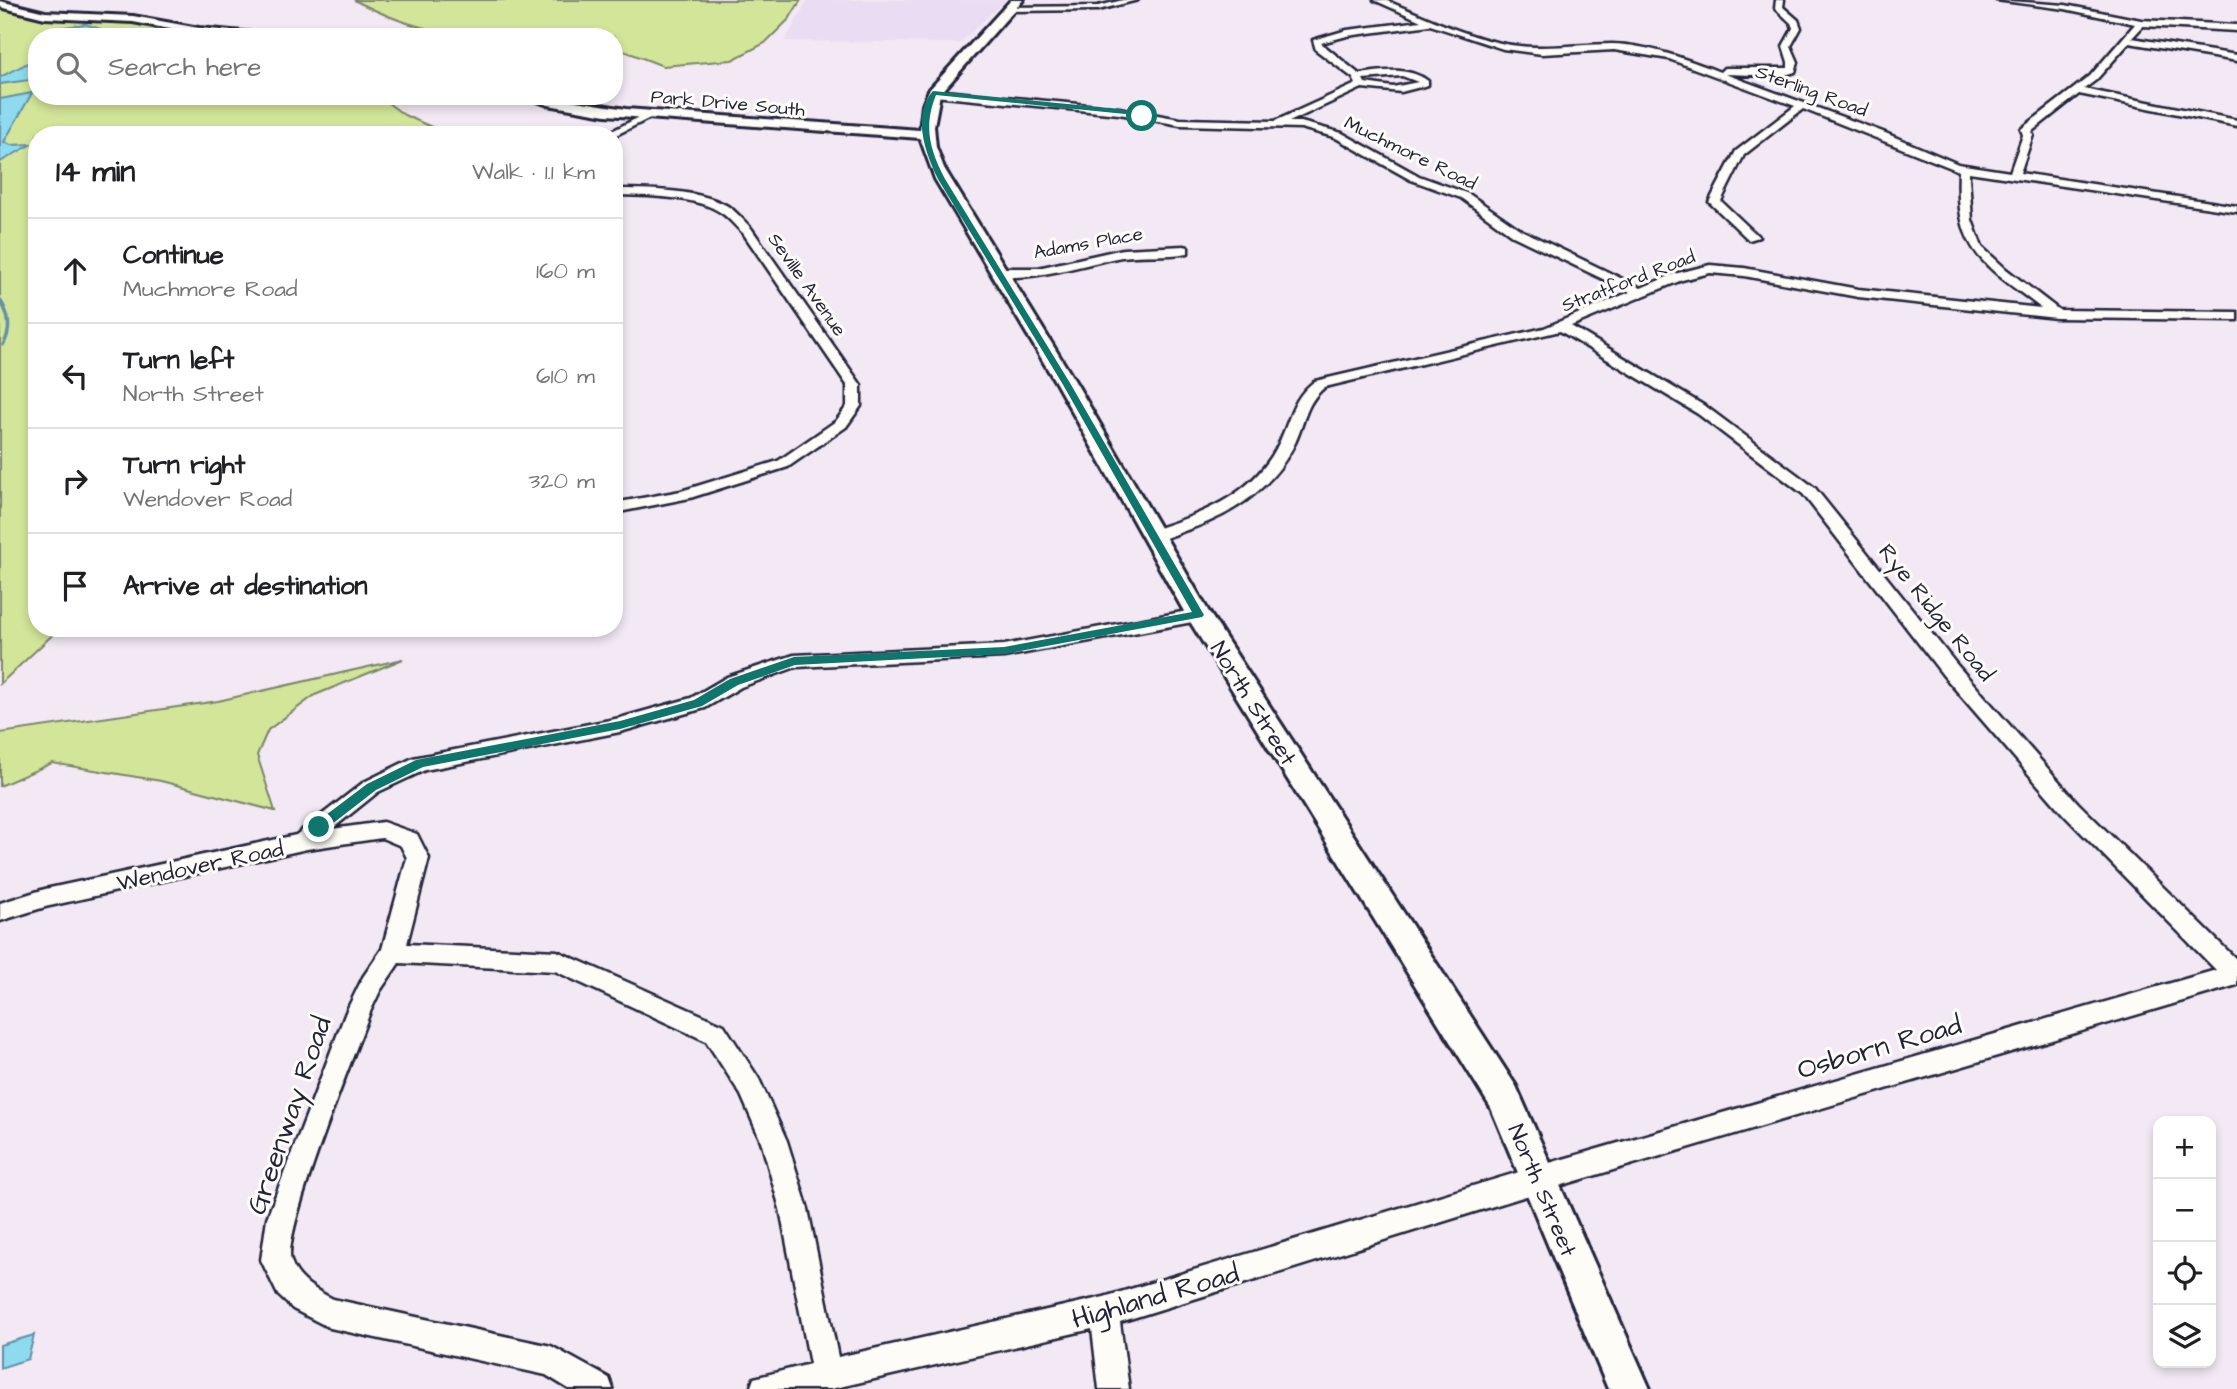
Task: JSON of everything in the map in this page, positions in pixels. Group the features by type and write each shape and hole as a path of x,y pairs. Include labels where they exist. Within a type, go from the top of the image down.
{"main road":[{"path":"0,4 45,15 134,19 179,28"},
{"path":"933,93 1013,4"},
{"name":"North Street","path":"933,93 928,106 925,134 928,151 942,179 1198,615 1504,1098 1629,1389"},
{"name":"Park Drive South","path":"569,105 873,133 925,134"}],"street":[{"path":"1082,8 1094,0"},
{"path":"1013,4 1082,8 1120,5 1134,0"},
{"name":"Sterling Road","path":"1378,0 1431,22 1516,48 1542,51 1626,48 1662,54 1964,168 2237,209"},
{"path":"1708,71 1782,73 1792,70 1793,62 1787,46 1797,27 1779,8 1780,0"},
{"path":"2000,0 2065,7 2141,23 2237,28"},
{"path":"1278,123 1359,81 1404,74 1417,77 1424,83 1414,87 1390,89 1359,81 1316,42 1338,34 1431,22"},
{"path":"2014,176 2028,135 2025,131 2078,92 2141,23"},
{"path":"2128,40 2237,58"},
{"path":"2078,92 2237,123"},
{"name":"Muchmore Road","path":"933,93 1119,111 1181,122 1301,125 1350,139 1415,178 1465,196 1517,233 1642,293"},
{"path":"1753,237 1715,202 1740,153 1801,106"},
{"path":"623,128 653,114"},
{"path":"1964,168 1965,206 1977,247 2056,314"},
{"name":"Seville Avenue","path":"623,192 675,195 726,210 747,231 854,385 853,406 841,424 783,464"},
{"name":"Adams Place","path":"999,272 1038,272 1123,253 1184,250"},
{"name":"Stratford Road","path":"1152,536 1208,517 1242,500 1263,479 1286,444 1304,394 1320,384 1562,326 1678,277 1710,269 1744,272 1858,293 2056,314 2237,316"},
{"name":"Rye Ridge Road","path":"1562,326 1703,411 1809,491 1950,670 2071,809 2237,975"},
{"path":"623,506 684,495 783,464"},
{"name":"Wendover Road","path":"0,912 45,898 302,842 345,805 372,787 420,763 620,725 698,703 734,682 794,661 1004,651 1198,615"},
{"name":"Greenway Road","path":"302,842 385,827 409,840 418,858 393,953 372,984 358,1012 281,1218 275,1261 288,1284 303,1299 330,1314 551,1360 598,1389"},
{"path":"393,953 557,961 715,1033 750,1087 774,1141 794,1209 827,1375"},
{"name":"Osborn Road","path":"1539,1179 2237,975"},
{"name":"Highland Road","path":"765,1389 1104,1312 1539,1179"},
{"path":"1104,1312 1114,1389"}],"shaded area":[{"path":"808,0 1005,0 960,43 785,41"}],"green space":[{"path":"354,0 801,0 789,19 765,43 732,60 663,66 623,50 623,28 426,28 380,13"},
{"path":"0,5 45,16 129,19 151,24 154,28 28,28 28,105 391,105 404,115 429,126 28,126 28,637 50,637 0,684"},
{"path":"403,659 315,695 268,730 257,755 275,811 161,781 52,763 0,786 0,733 218,701"}],"water":[{"path":"85,24 98,28 58,28"},
{"path":"28,63 28,80 0,84 0,77"},
{"path":"28,94 28,100 4,142 28,146 0,162 0,99"},
{"path":"34,1335 28,1359 0,1368 0,1345"}],"waterway":[{"path":"0,300 8,322 8,334 3,345"}],"route":[{"path":"319,827 372,787 420,763 620,725 698,703 734,682 794,661 1004,651 1198,615 1066,383 942,179 928,151 925,134 928,106 933,93 1119,111 1142,116"}]}
